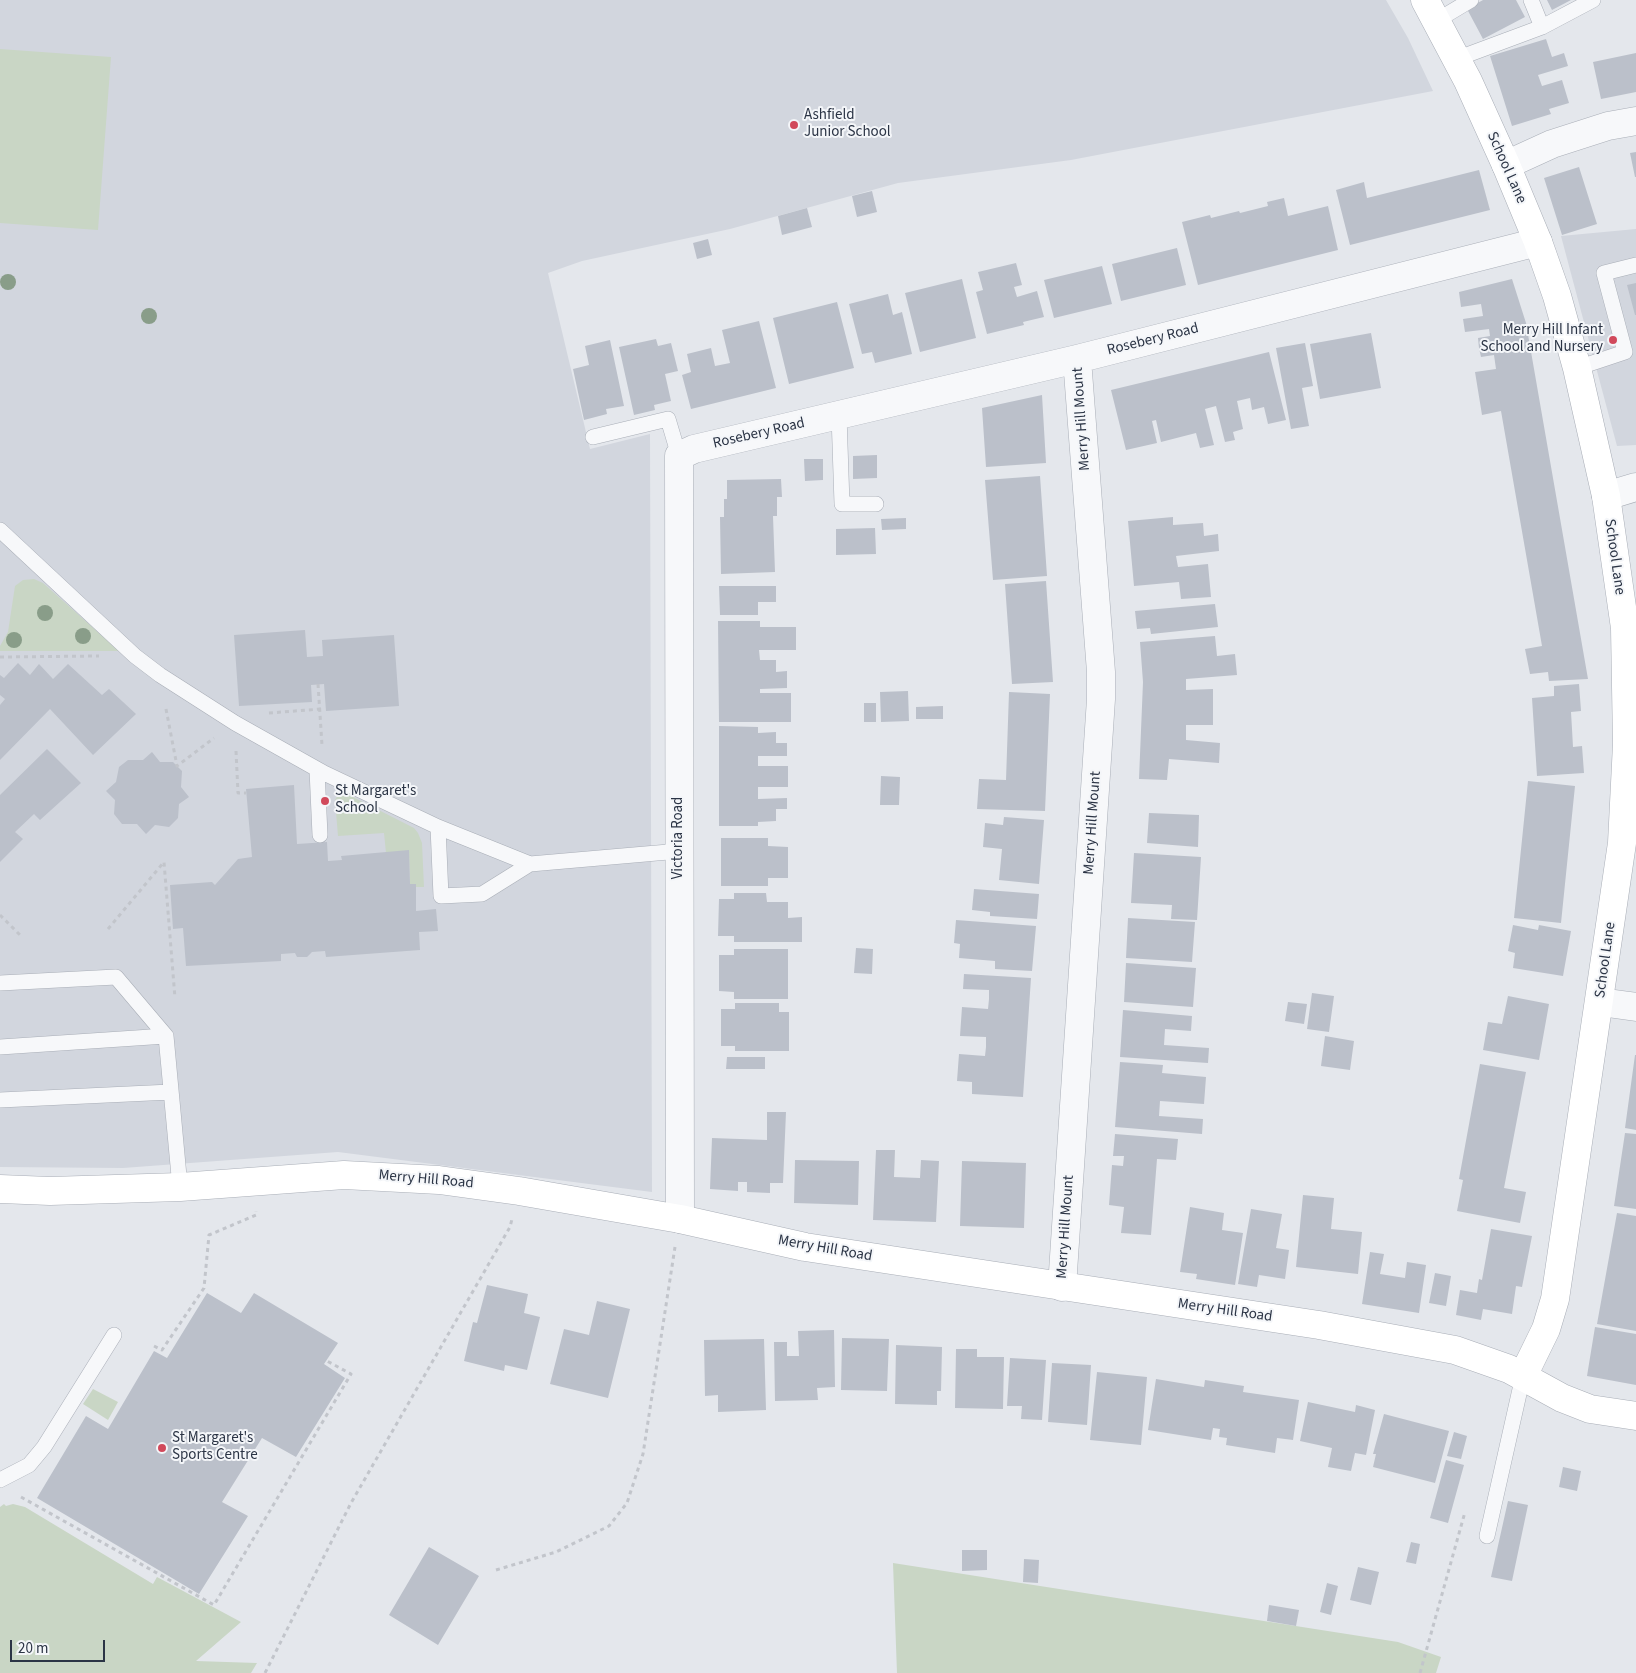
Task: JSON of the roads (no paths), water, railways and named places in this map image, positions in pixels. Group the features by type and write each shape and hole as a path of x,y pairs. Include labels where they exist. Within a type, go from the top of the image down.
{"street":[{"name":"School Lane","path":"1430,10 1456,59 1506,165 1538,242 1557,296 1577,368 1606,496 1625,628 1627,744 1622,843 1555,1299 1546,1329 1523,1376"},
{"path":"1506,165 1552,144 1608,126 1636,121"},
{"name":"Rosebery Road","path":"679,456 694,449 1077,360 1538,242"},
{"name":"Merry Hill Mount","path":"1062,1287 1101,699 1101,672 1077,360"},
{"name":"Victoria Road","path":"679,456 680,1219"},
{"path":"1606,496 1636,487"},
{"path":"1600,1002 1636,1007"},
{"name":"Merry Hill Road","path":"0,1189 50,1191 180,1187 344,1175 440,1180 519,1191 680,1219 805,1247 1319,1325 1455,1350 1523,1376 1562,1398 1590,1408 1636,1416"}],"lane":[{"path":"1430,10 1471,0"},
{"path":"1531,0 1542,26"},
{"path":"1456,59 1542,26 1592,0"},
{"path":"1577,368 1626,352 1604,273 1636,265"},
{"path":"839,415 842,504 876,504"},
{"path":"593,437 668,419 679,456"},
{"path":"0,530 135,656 160,675 229,720 320,772 438,827 530,864 680,851"},
{"path":"320,772 320,835"},
{"path":"438,827 441,896 482,894 530,864"},
{"path":"0,983 116,977 166,1036 180,1187"},
{"path":"0,1047 166,1036"},
{"path":"0,1100 171,1092"},
{"path":"0,1480 29,1465 44,1447 114,1335"},
{"path":"1487,1536 1523,1376"}],"place":[{"name":"Ashfield Junior School","path":"794,125"},
{"name":"Merry Hill Infant School and Nursery","path":"1613,340"},
{"name":"St Margaret's School","path":"325,801"},
{"name":"St Margaret's Sports Centre","path":"162,1448"}]}
